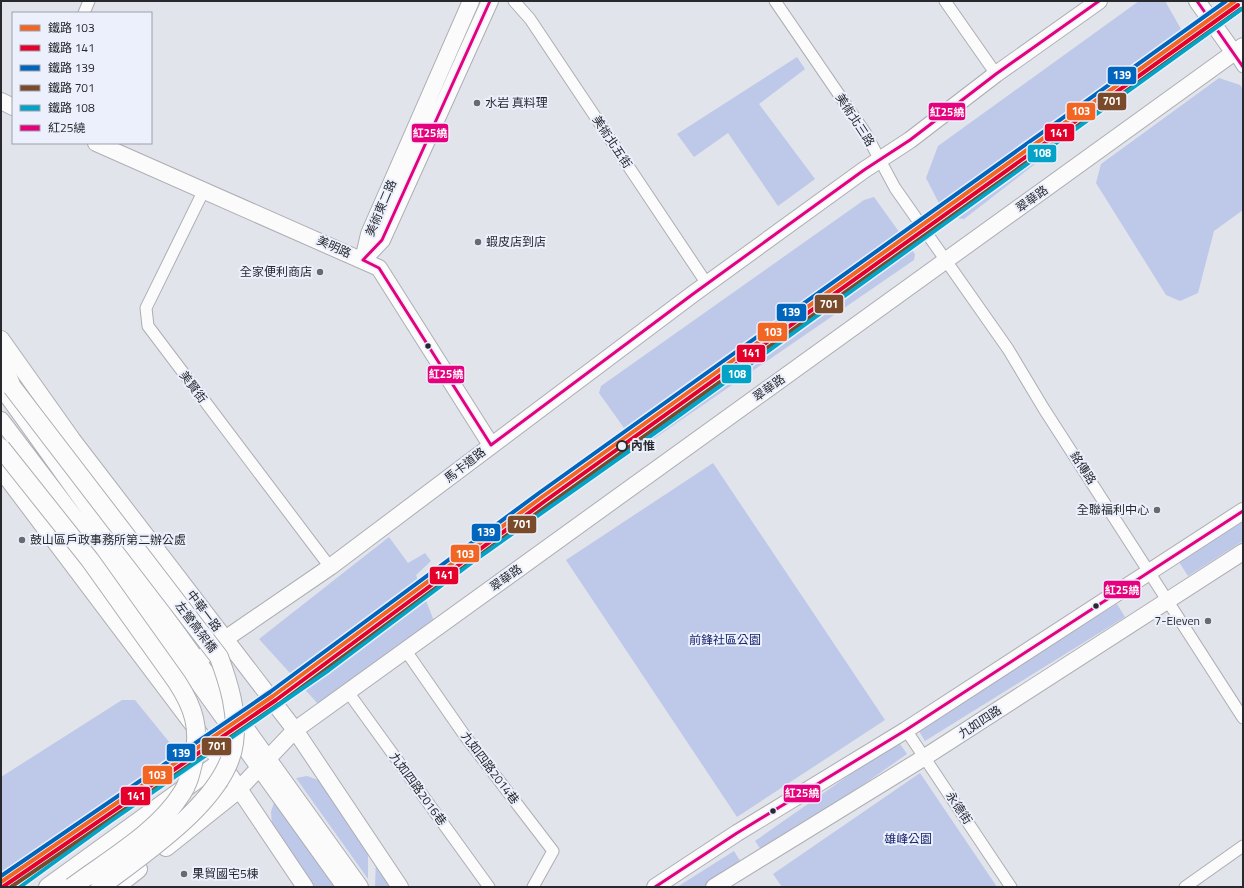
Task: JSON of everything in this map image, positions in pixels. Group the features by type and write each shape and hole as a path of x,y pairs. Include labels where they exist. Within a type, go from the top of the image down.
{"main road":[{"path":"1,361 5,382"},
{"name":"左營高架橋","path":"5,382 219,657 233,701 234,744 230,759 211,791 190,815 165,837 100,887"},
{"path":"1,448 90,560 177,682 187,697 194,713 196,732 195,751 188,780 183,793 164,816 145,834 72,887"},
{"path":"48,887 221,762"},
{"path":"115,887 240,788"}],"street":[{"path":"84,12 89,1"},
{"name":"美術東二路","path":"363,260 369,234 471,1"},
{"name":"美術東二路","path":"363,260 382,240 490,1"},
{"name":"美術北五街","path":"514,1 530,19 707,284"},
{"name":"美術北三路","path":"775,1 866,134 895,188 946,261"},
{"path":"946,1 996,74"},
{"name":"馬卡道路","path":"193,665 225,639 330,567 707,284 864,170 880,161 910,140 996,74 1099,1"},
{"path":"1197,1 1238,50 1243,67"},
{"name":"翠華路","path":"221,762 295,730 1238,50"},
{"path":"1,101 12,106"},
{"name":"美明路","path":"98,144 379,268 491,445"},
{"name":"美賢街","path":"204,190 146,308 148,326 330,567"},
{"name":"銘傳路","path":"946,261 1008,349 1044,409 1150,571 1243,718"},
{"name":"中華一路","path":"1,339 72,438 295,730 400,887"},
{"path":"5,382 193,665 252,749 360,887"},
{"path":"1,420 193,665"},
{"path":"1,470 240,788 264,829 305,887"},
{"path":"655,887 737,833 906,730 1243,512"},
{"name":"九如四路","path":"714,887 925,757 1243,552"},
{"name":"九如四路2014巷","path":"406,650 465,736 553,851 533,887"},
{"path":"155,674 193,665"},
{"name":"九如四路2016巷","path":"348,692 488,887"},
{"name":"翠華路","path":"240,788 295,730"},
{"name":"永德街","path":"906,730 1011,887"},
{"path":"264,764 345,887"},
{"path":"1185,887 1243,846"}],"green space":[{"path":"1139,1 1165,1 1189,43 1186,47 964,219 946,217 926,178 938,146"},
{"path":"797,57 805,69 759,104 815,179 778,206 728,133 694,157 677,134"},
{"path":"1219,78 1240,85 1243,89 1243,210 1214,231 1198,293 1180,301 1166,295 1096,183 1101,164"},
{"path":"874,197 915,254 914,260 639,449 599,393 601,386 864,200"},
{"name":"前鋒社區公園","path":"713,463 885,720 737,817 566,560"},
{"path":"1243,521 1243,541 1188,576 1179,562"},
{"path":"389,537 408,563 425,553 431,561 416,575 434,621 319,705 259,639"},
{"path":"1117,604 1125,617 925,741 917,728"},
{"path":"122,700 135,700 174,748 176,767 173,773 170,777 15,887 1,887 1,777"},
{"path":"898,741 907,754 764,854 755,841"},
{"name":"雄峰公園","path":"920,773 997,887 782,887 773,874"},
{"path":"307,776 321,781 368,847 368,879 296,778"},
{"path":"275,799 331,873 333,887 315,887 272,825 271,812"},
{"path":"734,851 742,864 707,887 677,887"},
{"path":"376,858 396,887 375,887"}],"rail line":[{"name":"139","path":"1,876 270,692 539,493 1226,1"},
{"name":"103","path":"1,882 273,696 542,497 1235,1"},
{"name":"141","path":"4,886 276,700 545,501 1238,5"},
{"name":"108","path":"20,887 111,821 329,670 478,558 666,425 1243,8"},
{"name":"701","path":"11,887 279,704 548,505 1241,9"}],"transit line":[{"name":"紅25繞","path":"363,260 382,240 490,1"},
{"name":"紅25繞","path":"491,445 693,294 864,170 910,140 996,74 1099,1"},
{"name":"紅25繞","path":"1197,1 1243,67"},
{"name":"紅25繞","path":"363,260 379,268 491,445"},
{"name":"紅25繞","path":"655,887 737,833 906,730 1243,511"}],"place":[{"name":"水岩 真料理","path":"477,103"},
{"name":"蝦皮店到店","path":"478,242"},
{"name":"全家便利商店","path":"320,272"},
{"name":"內惟","path":"622,446"},
{"name":"全聯福利中心","path":"1157,510"},
{"name":"鼓山區戶政事務所第二辦公處","path":"22,540"},
{"name":"7-Eleven","path":"1208,621"},
{"name":"果貿國宅5棟","path":"184,874"}]}
